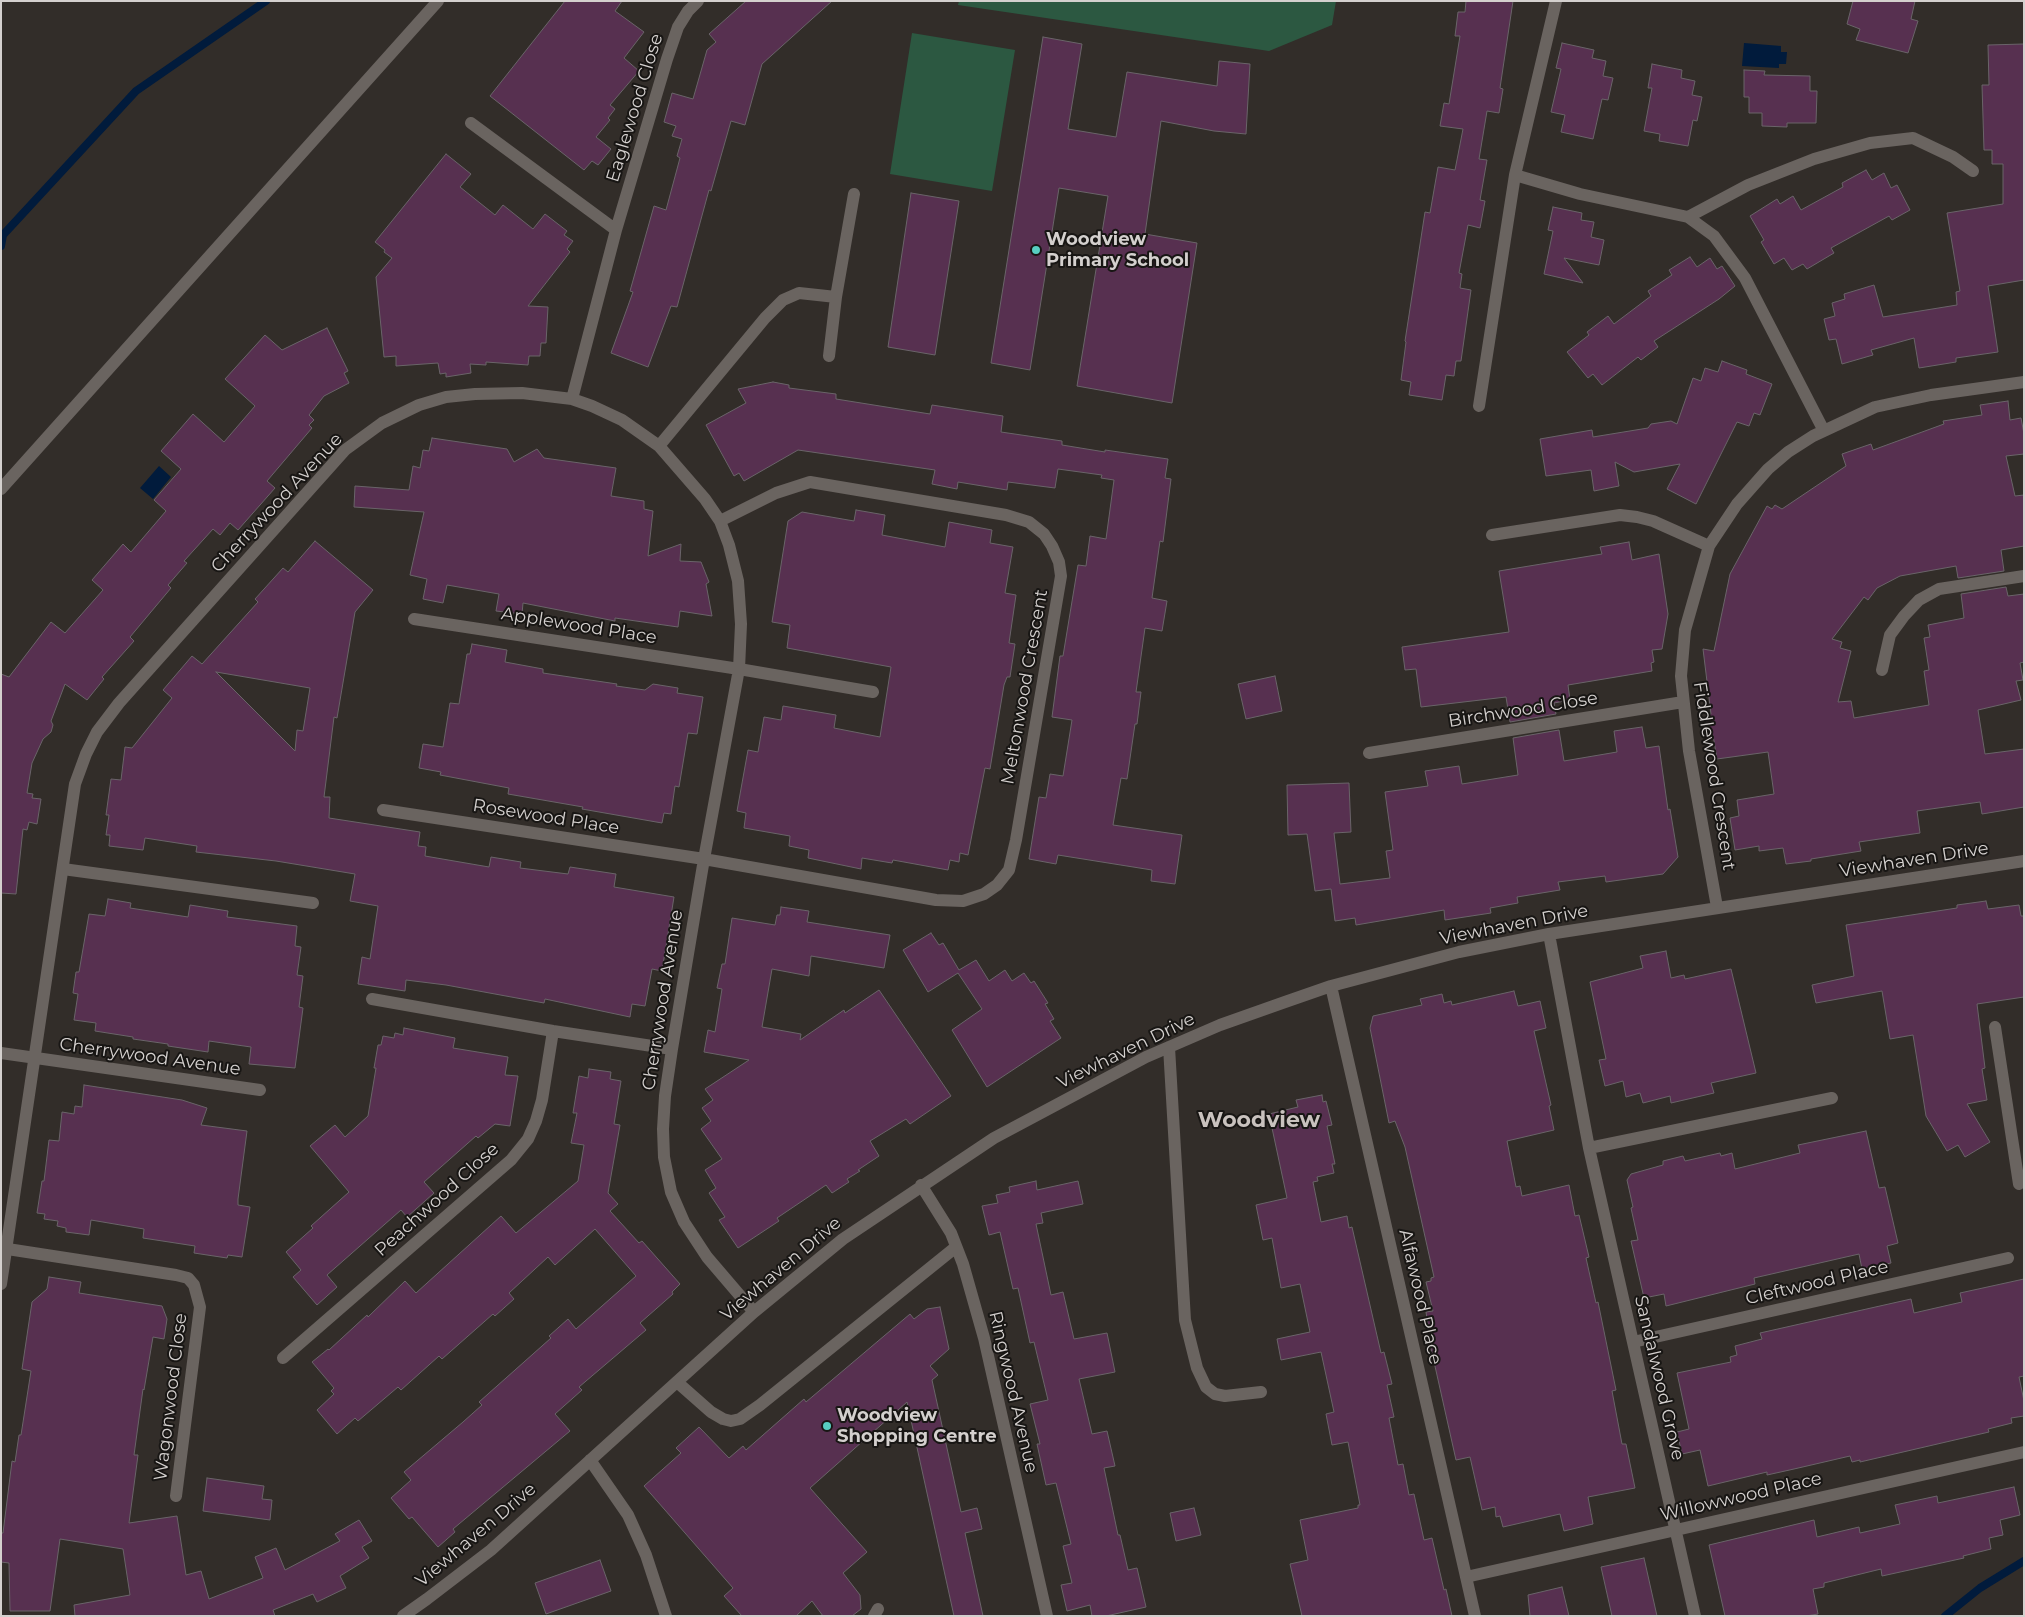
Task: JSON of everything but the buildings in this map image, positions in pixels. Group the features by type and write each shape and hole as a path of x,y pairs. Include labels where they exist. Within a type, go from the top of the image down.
{"street":[{"path":"1,489 438,1"},
{"name":"Eaglewood Close","path":"572,399 616,230 667,59 678,27 688,11 698,1"},
{"path":"1479,406 1515,174 1556,1"},
{"path":"471,123 616,230"},
{"path":"1688,217 1756,182 1814,159 1870,143 1913,138 1953,157 1973,171"},
{"path":"1515,174 1580,194 1688,217 1714,236 1745,278 1824,431"},
{"path":"829,356 836,297 854,194"},
{"path":"659,446 765,318 783,300 799,294 836,297"},
{"name":"Fiddlewood Crescent","path":"1718,907 1689,751 1682,676 1685,630 1709,546 1737,504 1768,469 1788,452 1824,431 1875,407 1931,395 2024,382"},
{"name":"Cherrywood Avenue","path":"1,1284 4,1248 35,1059 76,784 86,754 97,732 132,689 345,450 382,423 419,405 446,398 475,394 522,393 572,399 622,420 659,446 705,499 720,521 729,545 738,581 741,624 739,668 672,1049 665,1096 663,1130 664,1157 671,1192 684,1222 707,1257 754,1312"},
{"name":"Meltonwood Crescent","path":"704,859 936,900 964,901 984,894 997,885 1009,870 1016,840 1061,576 1059,562 1052,546 1044,534 1029,522 1006,515 835,485 810,482 795,486 720,521"},
{"path":"1492,535 1620,515 1653,521 1709,546"},
{"path":"1882,670 1890,635 1918,600 1939,589 2024,576"},
{"name":"Applewood Place","path":"414,619 739,668"},
{"path":"739,668 873,692"},
{"name":"Birchwood Close","path":"1369,753 1683,702"},
{"name":"Rosewood Place","path":"383,810 704,859"},
{"name":"Viewhaven Drive","path":"403,1616 491,1550 754,1312 843,1239 921,1185 994,1138 1092,1084 1169,1047 1229,1022 1331,986 1459,952 1549,934 2024,861"},
{"path":"63,869 313,903"},
{"name":"Sandalwood Grove","path":"1549,934 1589,1148 1695,1616"},
{"name":"Alfawood Place","path":"1331,986 1475,1616"},
{"path":"372,999 553,1031 672,1049"},
{"path":"1996,1027 2018,1140 2019,1184"},
{"name":"Peachwood Close","path":"283,1358 511,1160 528,1139 536,1120 542,1100 553,1031"},
{"path":"1169,1047 1185,1320 1197,1368 1206,1387 1215,1394 1226,1396 1261,1392"},
{"name":"Cherrywood Avenue","path":"1,1053 260,1090"},
{"path":"1589,1148 1832,1098"},
{"name":"Ringwood Avenue","path":"921,1185 951,1233 963,1264 984,1338 1047,1616"},
{"path":"677,1382 723,1420 740,1419 760,1405 956,1247"},
{"name":"Wagonwood Close","path":"4,1248 176,1275 188,1278 194,1285 200,1307 176,1496"},
{"name":"Cleftwood Place","path":"1633,1342 2008,1258"},
{"name":"Willowwood Place","path":"1466,1577 2024,1452"},
{"path":"590,1460 628,1515 646,1555 666,1616"}],"green space":[{"path":"959,1 1336,1 1332,25 1269,51 958,5"},
{"path":"912,33 1015,50 992,191 890,174"}],"water":[{"path":"1744,43 1781,46 1781,52 1787,52 1786,64 1779,64 1779,68 1742,66"},
{"path":"159,466 171,477 153,499 140,488"}],"waterway":[{"path":"1,235 136,91 266,1"},
{"path":"1,246 3,235"},
{"path":"1945,1616 1980,1588 2024,1561"}],"place":[{"name":"Woodview Primary School","path":"1036,250"},
{"name":"Woodview Shopping Centre","path":"827,1426"}],"district":[{"name":"Woodview","path":"1259,1121"}]}
